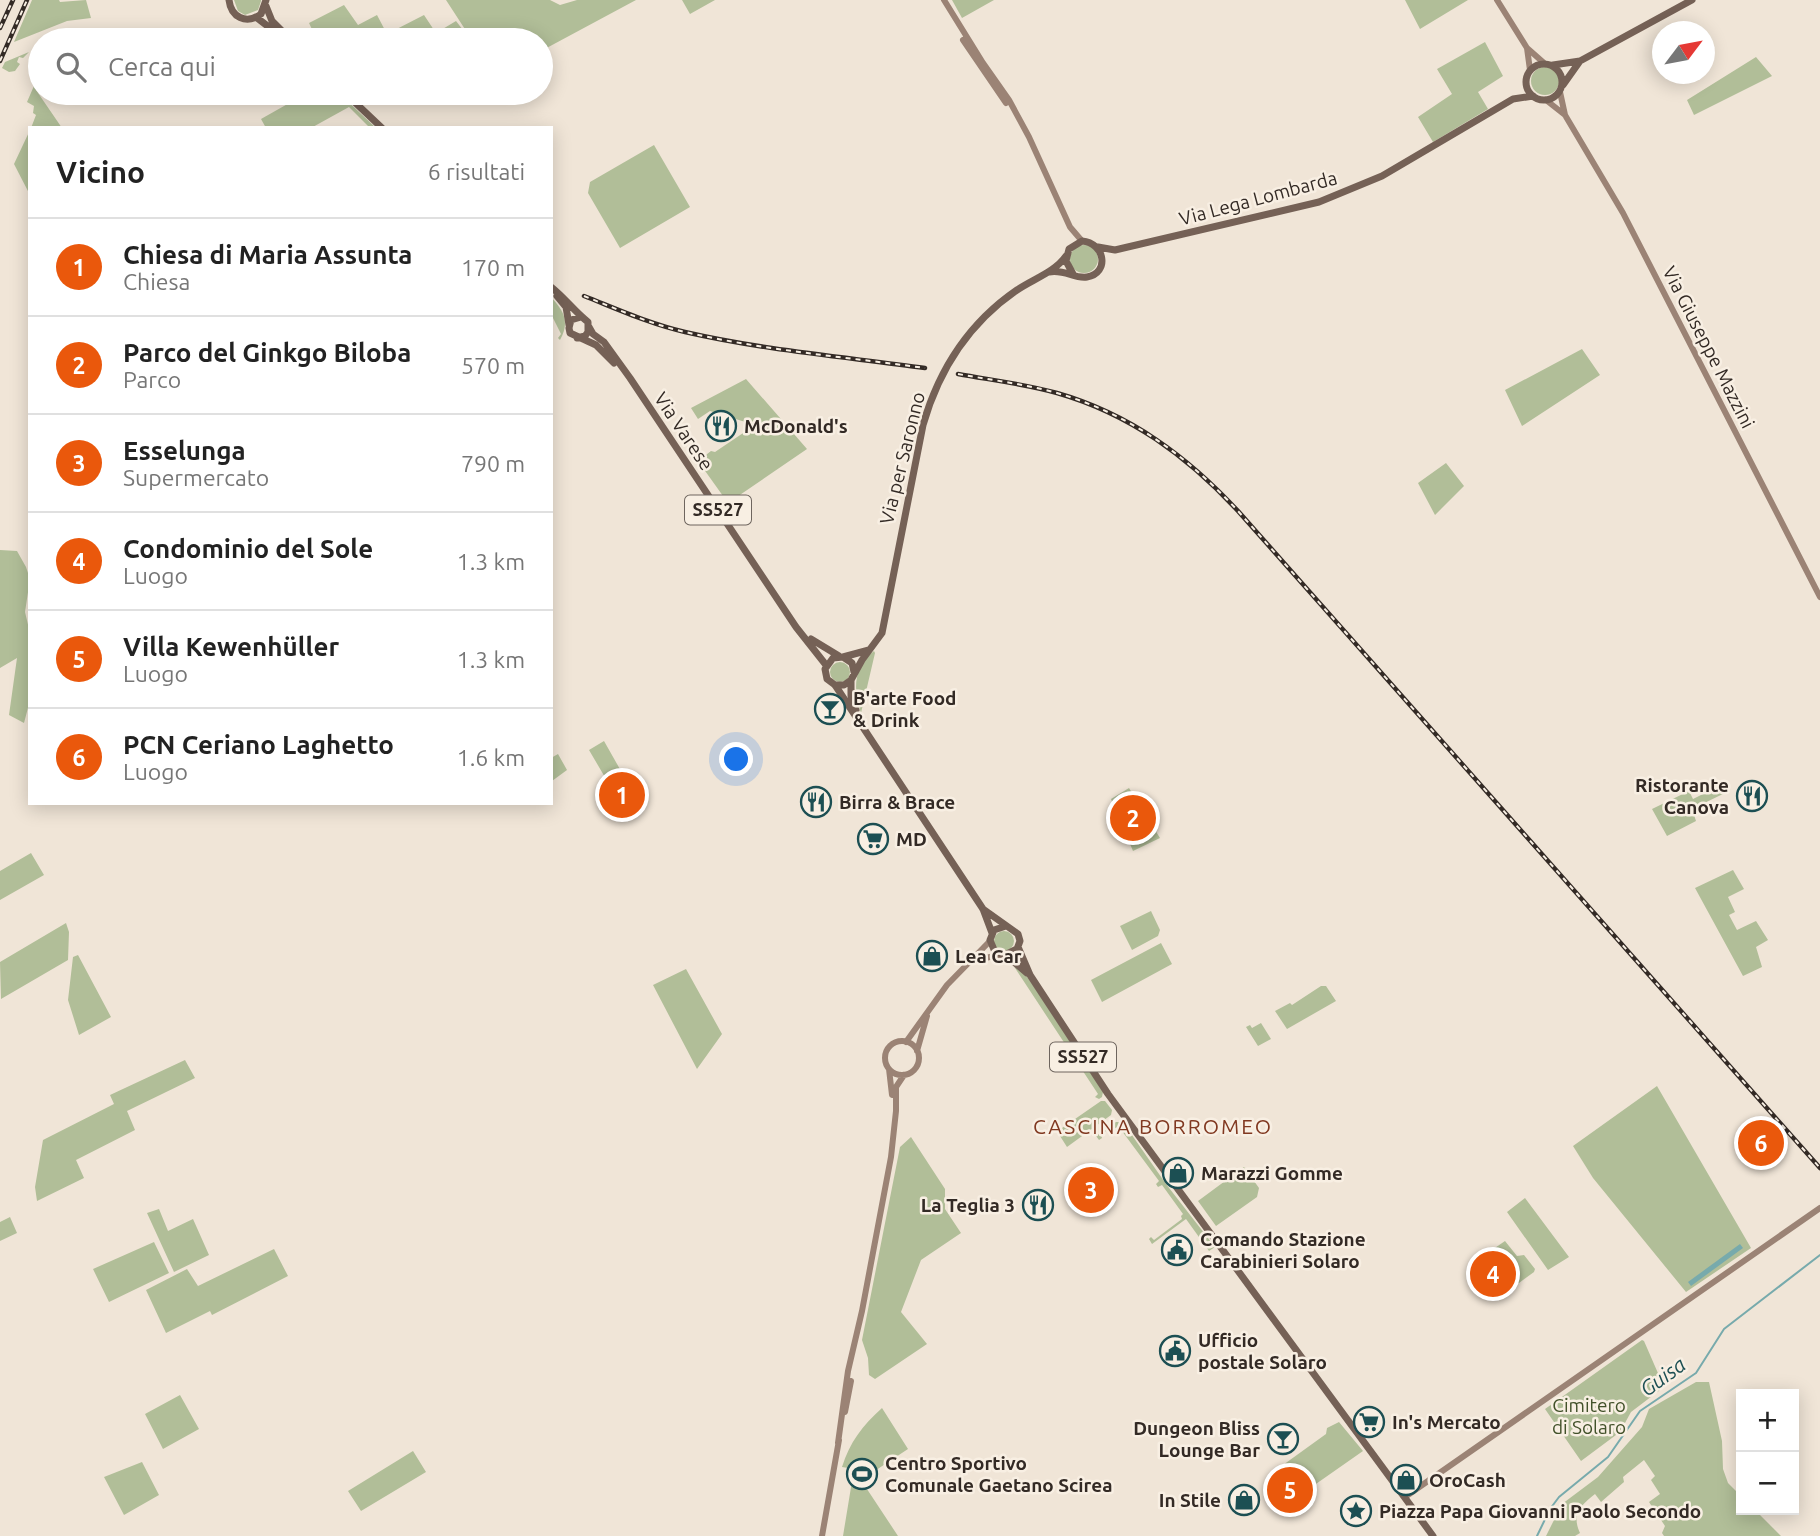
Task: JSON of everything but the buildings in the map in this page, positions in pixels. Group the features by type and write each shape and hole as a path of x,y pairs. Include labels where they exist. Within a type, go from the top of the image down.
{"main road":[{"path":"229,0 231,9 239,18 250,20 256,18 266,2"},
{"path":"1580,61 1556,96 1546,100 1532,96 1526,83 1530,70 1544,63 1553,65 1580,61 1692,0"},
{"path":"266,2 270,19 278,28"},
{"path":"256,18 271,28"},
{"path":"1553,65 1561,74 1561,88"},
{"name":"Via Lega Lombarda","path":"1098,247 1115,250 1318,202 1382,176 1513,99 1526,83"},
{"name":"Via Lega Lombarda","path":"1513,99 1532,96"},
{"path":"358,105 380,126"},
{"path":"1073,274 1067,264 1067,252 1082,241 1098,247 1102,256 1101,264"},
{"path":"1045,274 1054,271 1087,277 1096,272 1104,259 1115,250"},
{"name":"Via per Saronno","path":"853,677 882,633 913,468 923,425 938,381 960,344 978,323 1008,297 1062,261 1067,252"},
{"path":"553,290 588,322 589,327 584,336 577,337 570,333 566,307 553,291"},
{"path":"569,325 573,319 581,317"},
{"name":"Via Varese","path":"589,327 593,334 604,342 796,627 826,665"},
{"name":"Via Varese","path":"577,337 602,349 639,393"},
{"name":"Via Varese","path":"796,627 818,645 842,657"},
{"path":"826,665 833,658 870,650"},
{"name":"SS527","path":"842,657 852,663 851,696 863,727"},
{"name":"SS527","path":"826,665 826,677 835,685 983,909 993,949 1030,975"},
{"path":"835,685 844,685 853,677"},
{"name":"SS527","path":"983,909 1018,934 1018,947 1030,975 1108,1094 1433,1536"},
{"path":"991,937 997,928 1006,926"},
{"path":"1004,955 1013,953 1018,947"}],"street":[{"path":"1497,0 1527,48 1544,63"},
{"path":"945,2 976,61 1017,116 1070,227 1082,241"},
{"path":"1527,48 1530,70"},
{"name":"Via Giuseppe Mazzini","path":"1561,88 1565,115"},
{"name":"Via Giuseppe Mazzini","path":"1546,100 1565,115 1623,213 1820,597"},
{"path":"1067,252 1070,227"},
{"path":"906,1042 953,978 991,937"},
{"path":"972,960 1004,955"},
{"path":"917,1051 930,1008"},
{"path":"822,1536 840,1417 883,1203 894,1132 896,1087 904,1075 915,1068 919,1058 913,1046 898,1041 888,1047 885,1060 889,1069 894,1132"},
{"path":"889,1069 904,1075"},
{"path":"1405,1497 1818,1209"}],"green space":[{"path":"32,0 86,0 91,18 67,21 49,28 28,28 28,36 14,42"},
{"path":"234,0 261,1 258,10 245,15 238,11"},
{"path":"446,0 550,0 560,5 577,0 636,0 553,45 553,28 464,28"},
{"path":"682,0 715,0 690,14"},
{"path":"952,0 994,0 962,18"},
{"path":"1405,0 1468,0 1420,29"},
{"path":"344,5 358,25 377,15 384,28 311,28 309,23"},
{"path":"424,15 433,28 399,28"},
{"path":"456,21 461,28 444,28"},
{"path":"1485,42 1503,76 1478,92 1488,109 1433,142 1418,117 1452,94 1437,69"},
{"path":"28,52 23,58 19,57 17,62 20,64 15,71 9,72 2,68 5,62"},
{"path":"1756,57 1772,76 1694,115 1687,100"},
{"path":"1545,67 1555,71 1559,81 1555,91 1545,95 1535,91 1531,81 1535,71"},
{"path":"46,105 61,126 32,126 36,115 33,113 34,106"},
{"path":"286,105 352,105 374,126 368,126 349,107 315,126 265,126 261,119"},
{"path":"28,134 28,191 14,164"},
{"path":"654,145 690,207 620,248 588,193 590,182"},
{"path":"1084,245 1094,249 1098,259 1094,269 1084,273 1074,269 1070,259 1074,249"},
{"path":"553,300 564,317 565,328 560,340 558,338 561,334 553,318"},
{"path":"1582,349 1600,375 1522,426 1505,390"},
{"path":"746,379 807,449 728,503 698,461 755,425 710,411 698,419 691,408"},
{"path":"1446,463 1464,486 1435,515 1418,483"},
{"path":"0,550 17,551 28,573 25,612 28,625 28,708 24,723 9,715 17,658 0,668"},
{"path":"874,651 861,713 857,679 862,664"},
{"path":"840,662 847,665 850,672 847,679 840,682 833,679 830,672 833,665"},
{"path":"604,741 621,771 606,779 589,750"},
{"path":"558,754 567,770 553,780 553,757"},
{"path":"1721,785 1725,793 1692,809 1696,821 1667,836 1652,809 1689,791 1693,799"},
{"path":"1129,788 1160,838 1133,851 1111,799"},
{"path":"31,853 44,875 0,900 0,871"},
{"path":"1733,870 1744,889 1728,897 1735,912 1729,915 1737,930 1756,921 1768,940 1756,947 1762,967 1743,976 1695,888"},
{"path":"1151,911 1160,930 1158,936 1132,950 1120,926"},
{"path":"66,923 69,932 68,960 1,999 0,962"},
{"path":"1004,931 1011,934 1014,941 1011,948 1004,951 997,948 994,941 997,934"},
{"path":"1161,943 1172,964 1102,1002 1091,980"},
{"path":"78,955 111,1017 79,1035 68,1000 73,957"},
{"path":"1011,962 1019,967 1031,982 1103,1092 1099,1099 1095,1097 1098,1094"},
{"path":"686,969 722,1034 697,1069 653,985"},
{"path":"1321,986 1326,986 1336,1001 1287,1029 1275,1011 1290,1003 1292,1005"},
{"path":"1261,1023 1271,1039 1258,1046 1246,1027 1250,1025 1252,1028"},
{"path":"185,1060 195,1078 127,1111 135,1130 76,1160 84,1178 37,1201 35,1187 43,1140 114,1104 110,1095"},
{"path":"1657,1086 1751,1248 1686,1292 1593,1178 1573,1146"},
{"path":"1101,1101 1105,1101 1112,1110 1111,1115 1067,1147 1060,1136 1064,1132 1062,1128"},
{"path":"1116,1122 1127,1128 1215,1247 1209,1251 1186,1219 1152,1244 1149,1239 1151,1237 1154,1240 1182,1219 1183,1214 1162,1185 1158,1187 1156,1184 1159,1181 1119,1127 1113,1126 1101,1135 1099,1140 1096,1136"},
{"path":"911,1137 945,1189 945,1209 961,1233 921,1260 901,1312 927,1344 875,1379 869,1375 868,1358 862,1340 900,1147"},
{"path":"1244,1167 1259,1188 1257,1197 1216,1226 1198,1201"},
{"path":"1525,1198 1569,1257 1548,1270 1507,1212"},
{"path":"159,1209 168,1231 193,1219 209,1255 174,1272 147,1213"},
{"path":"10,1217 17,1233 0,1241 0,1222"},
{"path":"1505,1241 1517,1256 1524,1255 1535,1269 1519,1283 1514,1281 1492,1297 1470,1265"},
{"path":"154,1242 169,1273 109,1302 93,1269"},
{"path":"274,1249 288,1276 212,1315 210,1311 166,1333 146,1290 187,1269 198,1286"},
{"name":"Cimitero di Solaro","path":"1642,1340 1664,1387 1631,1412 1620,1432 1581,1461 1545,1409"},
{"path":"1696,1382 1709,1382 1722,1441 1723,1469 1728,1483 1736,1491 1736,1515 1760,1515 1781,1536 1664,1536 1662,1533 1665,1526 1649,1502 1660,1494 1651,1480 1655,1476 1644,1460 1623,1477 1624,1482 1601,1502 1595,1494 1582,1506 1577,1515 1580,1533 1575,1536 1546,1536 1562,1504 1598,1477 1642,1427 1649,1409"},
{"path":"180,1395 199,1429 163,1449 145,1414"},
{"name":"Centro Sportivo Comunale Gaetano Scirea","path":"882,1408 908,1449 861,1480 898,1536 843,1536 854,1469 842,1467 858,1435"},
{"path":"1339,1422 1363,1451 1303,1493 1283,1465 1326,1434 1327,1428"},
{"path":"413,1451 426,1472 361,1511 348,1491"},
{"path":"142,1462 159,1495 124,1515 104,1477"}],"water":[{"path":"1740,1244 1743,1248 1691,1286 1688,1282"}],"waterway":[{"name":"Guisa","path":"1537,1536 1559,1497 1608,1457 1640,1411 1696,1373 1724,1329 1820,1255"}],"railway":[{"path":"0,28 13,0"},
{"path":"0,61 27,0"},
{"path":"584,296 659,325 685,332 774,348 925,368"},
{"path":"958,374 1057,393 1109,413 1156,439 1219,491 1820,1168"}],"place":[{"name":"McDonald's","path":"721,426"},
{"name":"B'arte Food & Drink","path":"830,709"},
{"name":"Chiesa di Maria Assunta","path":"622,795"},
{"name":"Ristorante Canova","path":"1752,796"},
{"name":"Birra & Brace","path":"816,802"},
{"name":"Parco del Ginkgo Biloba","path":"1133,818"},
{"name":"MD","path":"873,839"},
{"name":"Lea Car","path":"932,956"},
{"name":"PCN Ceriano Laghetto","path":"1761,1143"},
{"name":"Marazzi Gomme","path":"1178,1173"},
{"name":"Esselunga","path":"1091,1190"},
{"name":"La Teglia 3","path":"1038,1205"},
{"name":"Comando Stazione Carabinieri Solaro","path":"1177,1250"},
{"name":"Condominio del Sole","path":"1493,1274"},
{"name":"Ufficio postale Solaro","path":"1175,1351"},
{"name":"In's Mercato","path":"1369,1422"},
{"name":"Dungeon Bliss Lounge Bar","path":"1283,1439"},
{"name":"Centro Sportivo Comunale Gaetano Scirea","path":"862,1474"},
{"name":"OroCash","path":"1406,1480"},
{"name":"Villa Kewenhüller","path":"1290,1490"},
{"name":"In Stile","path":"1244,1500"},
{"name":"Piazza Papa Giovanni Paolo Secondo","path":"1356,1511"}],"district":[{"name":"CASCINA BORROMEO","path":"1153,1127"}]}
